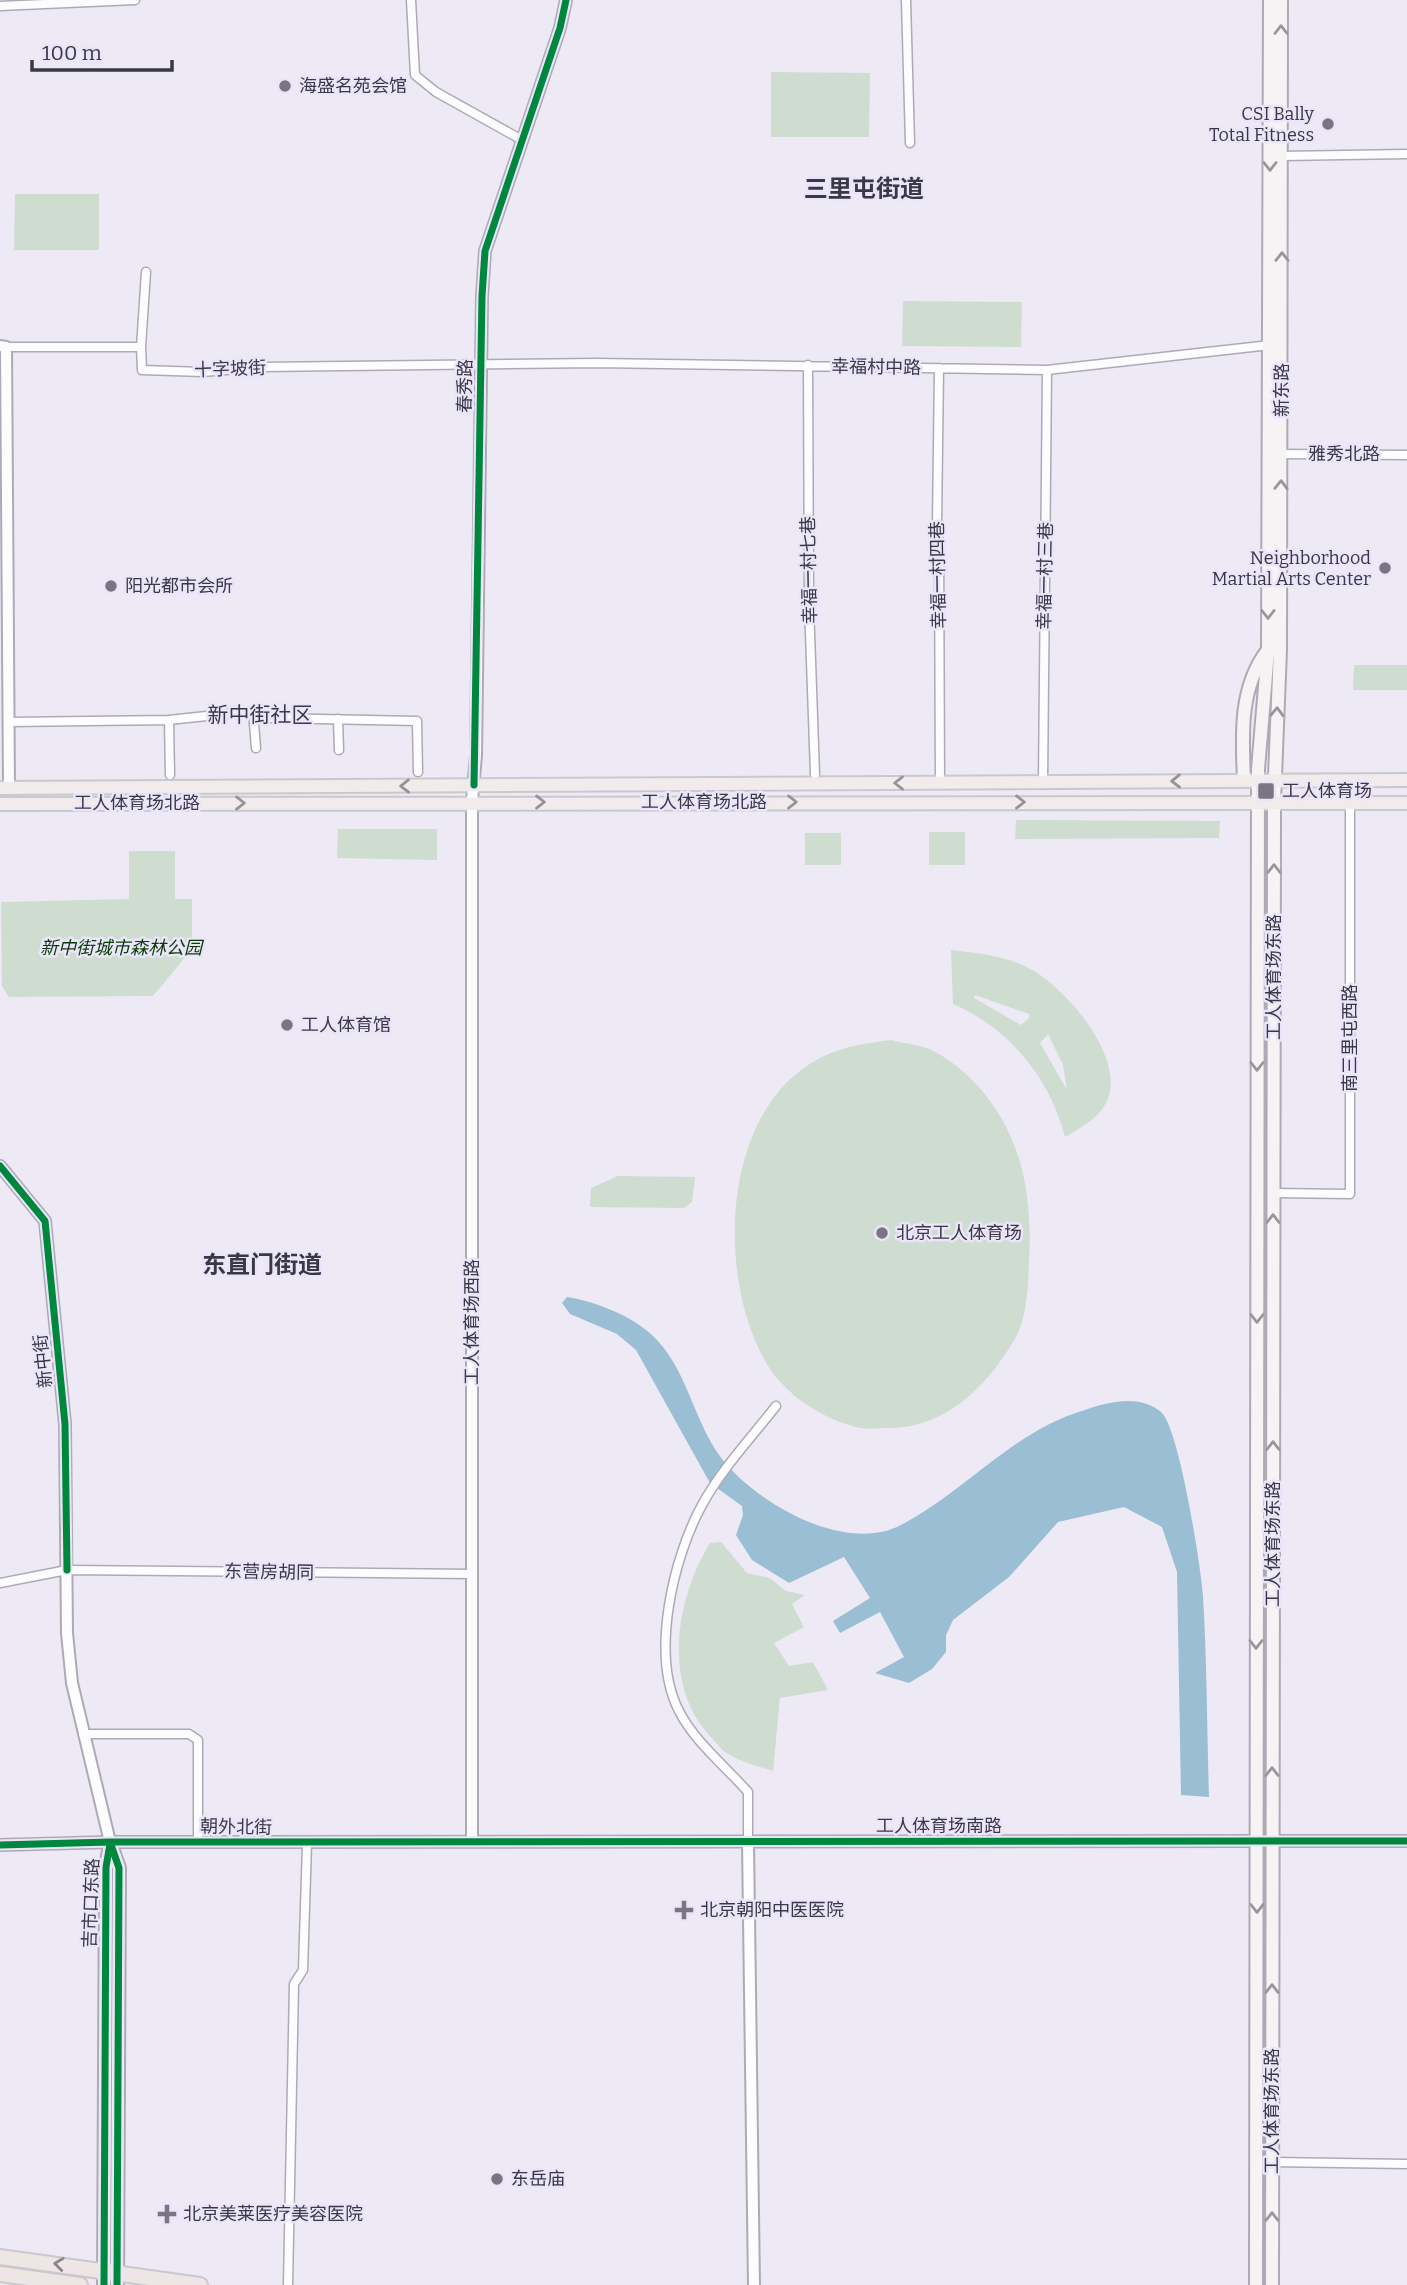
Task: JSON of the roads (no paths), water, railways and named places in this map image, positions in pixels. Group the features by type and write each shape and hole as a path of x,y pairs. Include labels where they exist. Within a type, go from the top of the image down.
{"highway":[{"path":"0,2257 113,2275 200,2285"},
{"path":"0,2274 80,2285"}],"main road":[{"name":"新东路","path":"1258,780 1260,710 1268,651 1269,0"},
{"name":"新东路","path":"1275,780 1280,650 1282,454 1281,0"},
{"name":"新东路","path":"1244,780 1246,694 1257,665 1268,651"},
{"name":"工人体育场东路","path":"1256,2285 1258,780"},
{"name":"工人体育场东路","path":"1272,2285 1275,780"},
{"name":"工人体育场北路","path":"5,788 1407,780"},
{"name":"工人体育场北路","path":"0,804 1407,803"},
{"name":"吉市口东路","path":"104,2285 113,2275 119,1868 110,1842"}],"street":[{"path":"0,6 135,0"},
{"path":"411,0 415,75 436,92 522,140"},
{"name":"春秀路","path":"472,802 485,251 566,0"},
{"path":"906,0 910,143"},
{"path":"1282,156 1407,154"},
{"path":"5,788 9,722 3,347 141,347 146,272"},
{"name":"幸福村中路","path":"481,365 807,365 1047,370 1270,345"},
{"name":"十字坡街","path":"141,347 142,370 481,365"},
{"name":"幸福一村七巷","path":"807,365 809,604 815,774"},
{"name":"幸福一村四巷","path":"939,368 937,525 940,782"},
{"name":"幸福一村三巷","path":"1042,782 1047,370"},
{"name":"雅秀北路","path":"1282,454 1407,455"},
{"path":"9,722 169,720 253,711 271,718 416,721 418,772"},
{"path":"253,711 256,748"},
{"path":"338,719 339,750"},
{"path":"169,720 170,775"},
{"name":"工人体育场西路","path":"472,802 472,1842"},
{"name":"南三里屯西路","path":"1273,1193 1350,1195 1350,804"},
{"name":"新中街","path":"1,1171 45,1221 65,1424 67,1570"},
{"path":"754,2285 748,1792 680,1713 670,1690 667,1662 672,1585 700,1508 709,1492 776,1406"},
{"name":"东营房胡同","path":"0,1583 67,1570 472,1574"},
{"name":"吉市口东路","path":"67,1570 67,1633 83,1734 110,1842"},
{"path":"83,1734 189,1734 198,1740 198,1843"},
{"name":"工人体育场南路","path":"472,1842 1407,1841"},
{"name":"朝外北街","path":"0,1845 110,1842 472,1842"},
{"path":"288,2285 294,1984 303,1970 307,1844"},
{"path":"1272,2162 1407,2164"}],"water":[{"path":"567,1297 615,1312 648,1332 668,1354 677,1369 707,1435 727,1465 742,1480 782,1509 829,1529 876,1533 897,1527 944,1498 1034,1432 1085,1410 1114,1402 1134,1401 1152,1406 1161,1412 1168,1423 1182,1469 1203,1596 1209,1797 1181,1795 1177,1572 1162,1527 1124,1507 1058,1522 1009,1577 953,1620 946,1635 946,1652 932,1669 909,1683 875,1673 904,1657 880,1612 840,1633 833,1621 870,1598 844,1557 789,1583 752,1560 736,1535 743,1515 742,1506 710,1483 636,1350 617,1334 570,1314 562,1303"}],"place":[{"name":"海盛名苑会馆","path":"285,86"},
{"name":"CSI Bally Total Fitness","path":"1328,124"},
{"name":"Neighborhood Martial Arts Center","path":"1385,568"},
{"name":"阳光都市会所","path":"111,586"},
{"name":"工人体育场","path":"1266,791"},
{"name":"工人体育馆","path":"287,1025"},
{"name":"北京工人体育场","path":"882,1233"},
{"name":"北京朝阳中医医院","path":"684,1910"},
{"name":"东岳庙","path":"497,2179"},
{"name":"北京美莱医疗美容医院","path":"167,2214"}],"district":[{"name":"三里屯街道","path":"864,189"},
{"name":"新中街社区","path":"260,715"},
{"name":"东直门街道","path":"262,1265"}],"park label":[{"name":"新中街城市森林公园","path":"121,948"}]}
